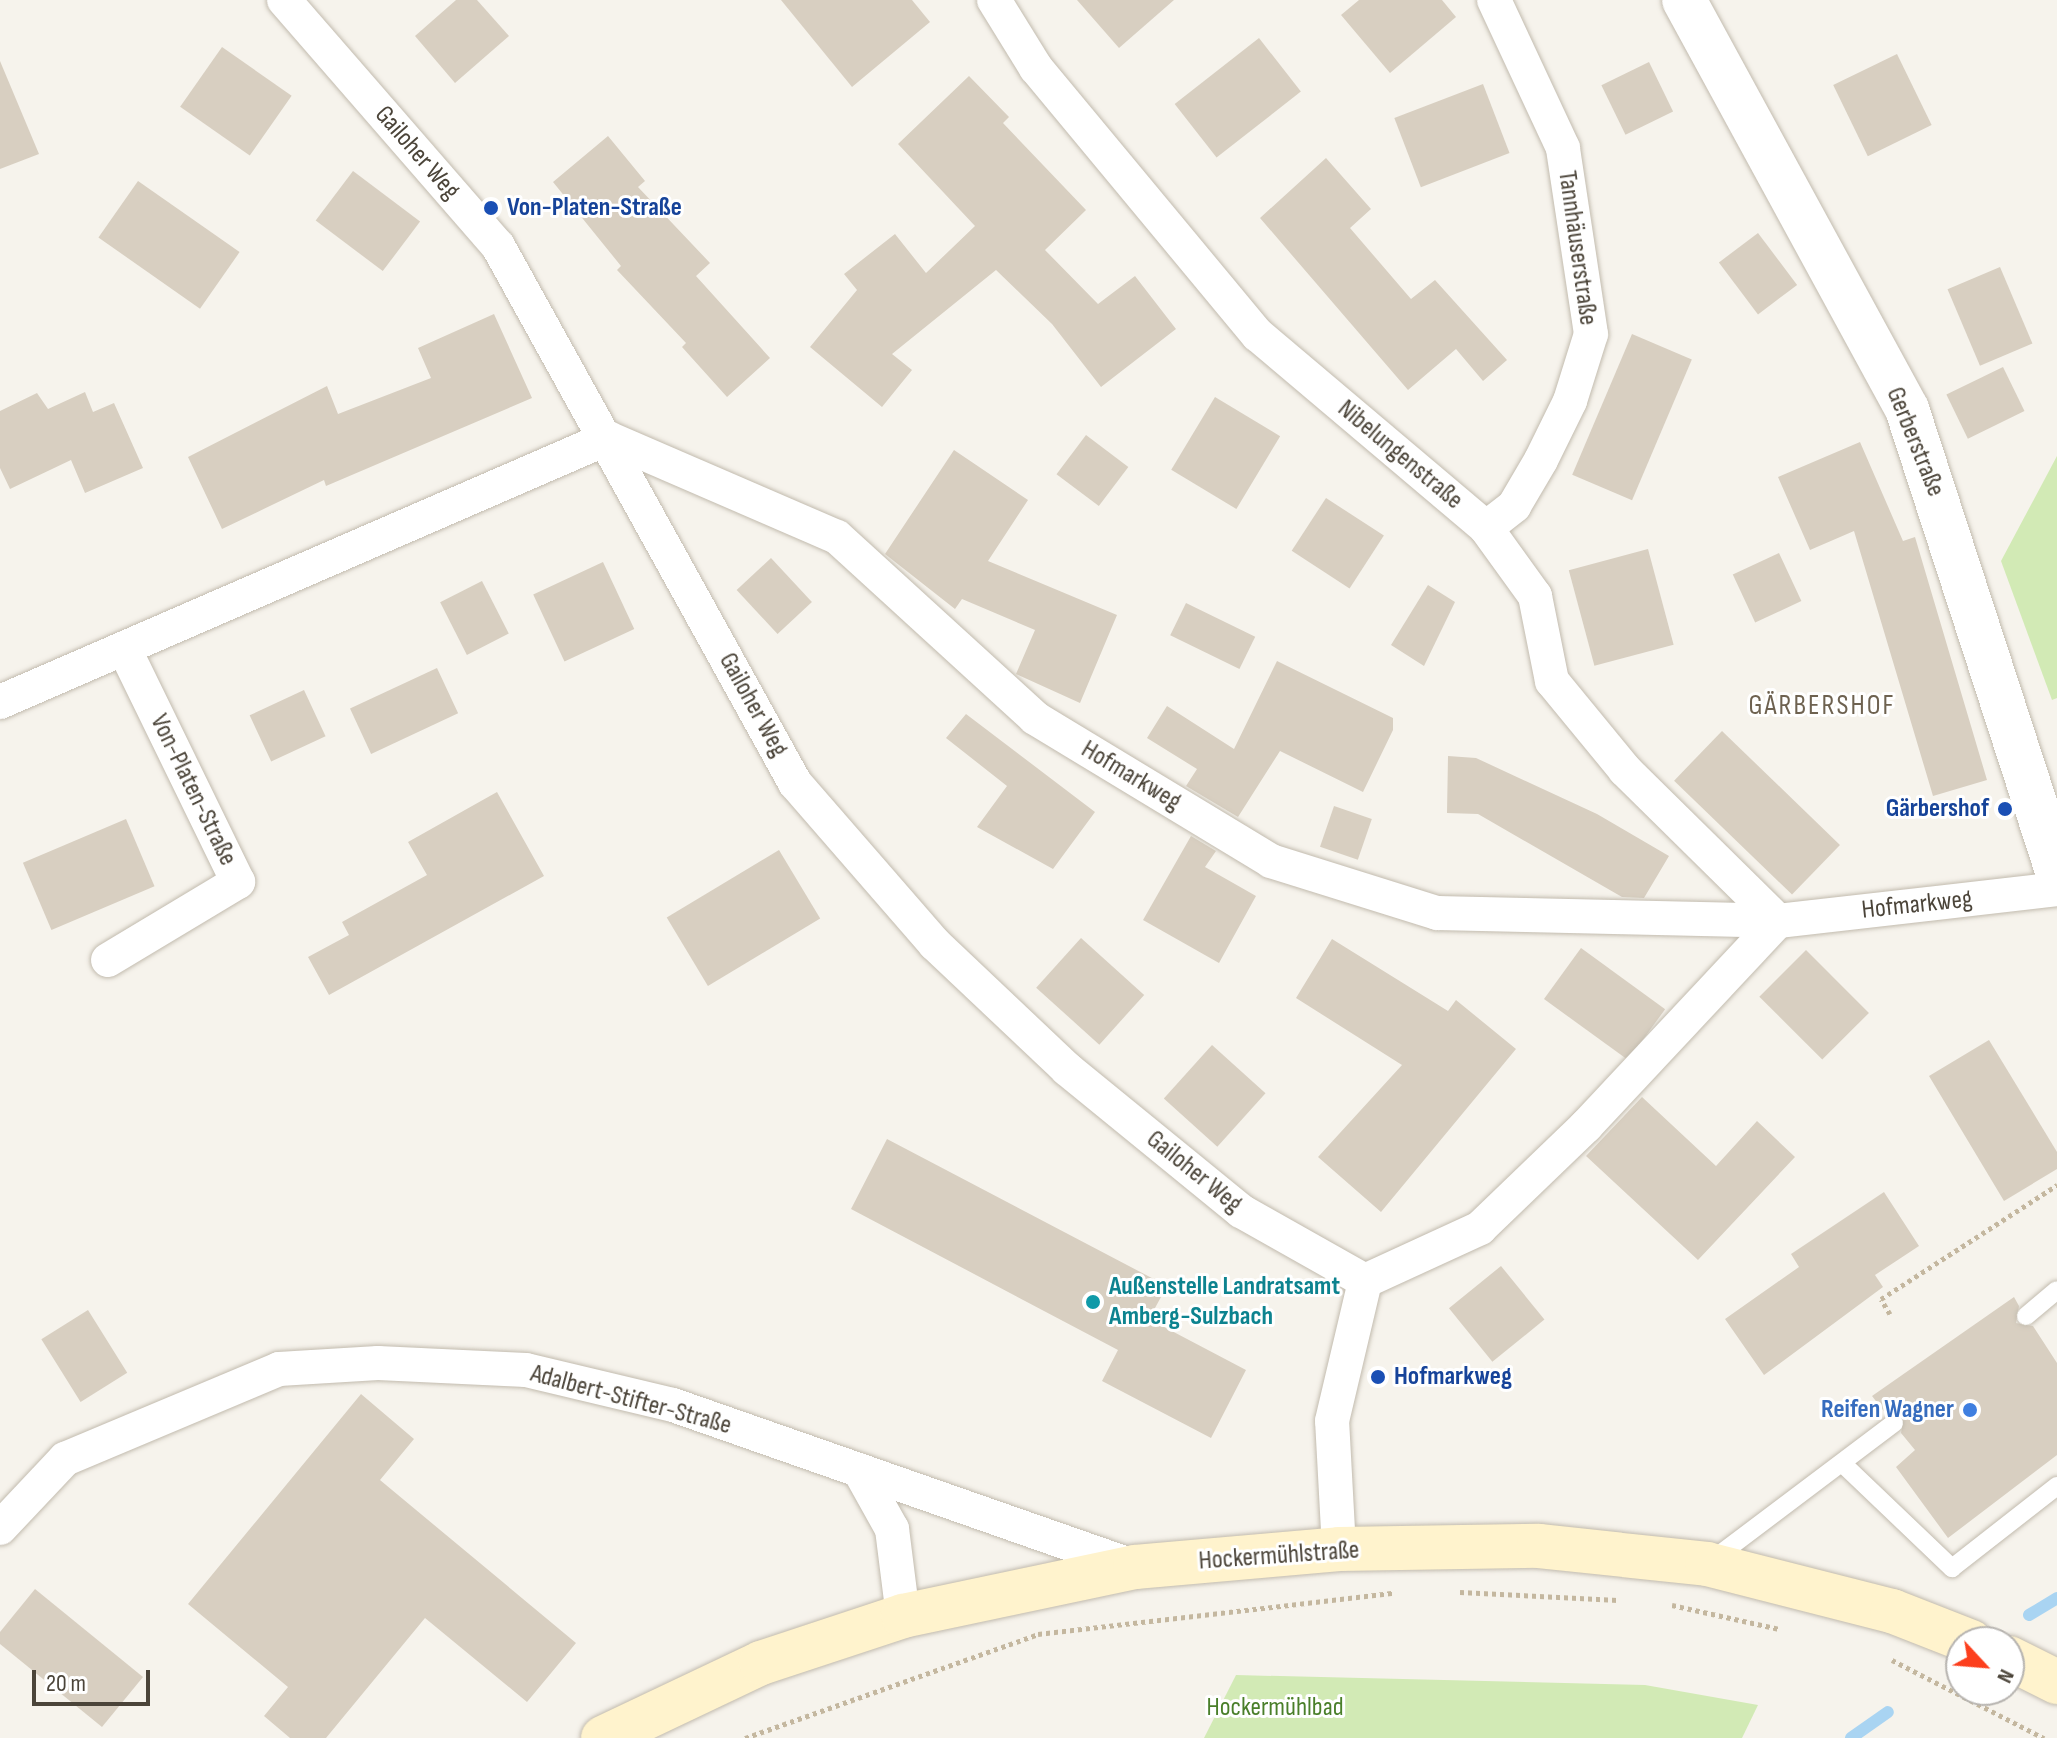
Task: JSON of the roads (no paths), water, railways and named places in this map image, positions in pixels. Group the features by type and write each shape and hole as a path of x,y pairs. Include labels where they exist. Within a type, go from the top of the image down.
{"main road":[{"name":"Hockermühlstraße","path":"603,1738 761,1663 903,1616 1135,1567 1339,1549 1539,1546 1707,1564 1892,1611 1945,1632"},
{"path":"2025,1666 2057,1682"}],"street":[{"name":"Gailoher Weg","path":"284,0 498,246 608,438 795,783 935,944 1067,1069 1241,1211 1365,1281"},
{"name":"Nibelungenstraße","path":"994,0 1036,68 1258,335 1486,528 1535,596 1552,681 1625,770 1778,921"},
{"name":"Tannhäuserstraße","path":"1486,528 1514,506 1541,460 1570,401 1591,334 1563,148 1494,0"},
{"name":"Gerberstraße","path":"1684,0 1907,409 2057,870"},
{"path":"0,702 608,438"},
{"name":"Hofmarkweg","path":"608,438 837,537 1035,718 1271,861 1437,913 1778,921 2057,889"},
{"name":"Von-Platen-Straße","path":"108,960 238,882 124,648"},
{"path":"1339,1549 1332,1421 1365,1281 1480,1228 1586,1126 1778,921"},
{"name":"Adalbert-Stifter-Straße","path":"0,1528 65,1459 279,1369 378,1363 526,1370 673,1405 1135,1567"},
{"path":"859,1470 892,1529 903,1616"}],"lane":[{"path":"2026,1316 2057,1290"},
{"path":"1707,1564 1894,1423"},
{"path":"1843,1464 1952,1568 2057,1486"}],"waterway":[{"path":"2029,1615 2057,1598"},
{"path":"1851,1738 1888,1712"}],"place":[{"name":"Von-Platen-Straße","path":"491,208"},
{"name":"Gärbershof","path":"2005,809"},
{"name":"Außenstelle Landratsamt Amberg-Sulzbach","path":"1093,1302"},
{"name":"Hofmarkweg","path":"1378,1377"},
{"name":"Reifen Wagner","path":"1970,1410"}],"district":[{"name":"GÄRBERSHOF","path":"1822,706"}],"park label":[{"name":"Hockermühlbad","path":"1275,1708"}]}
